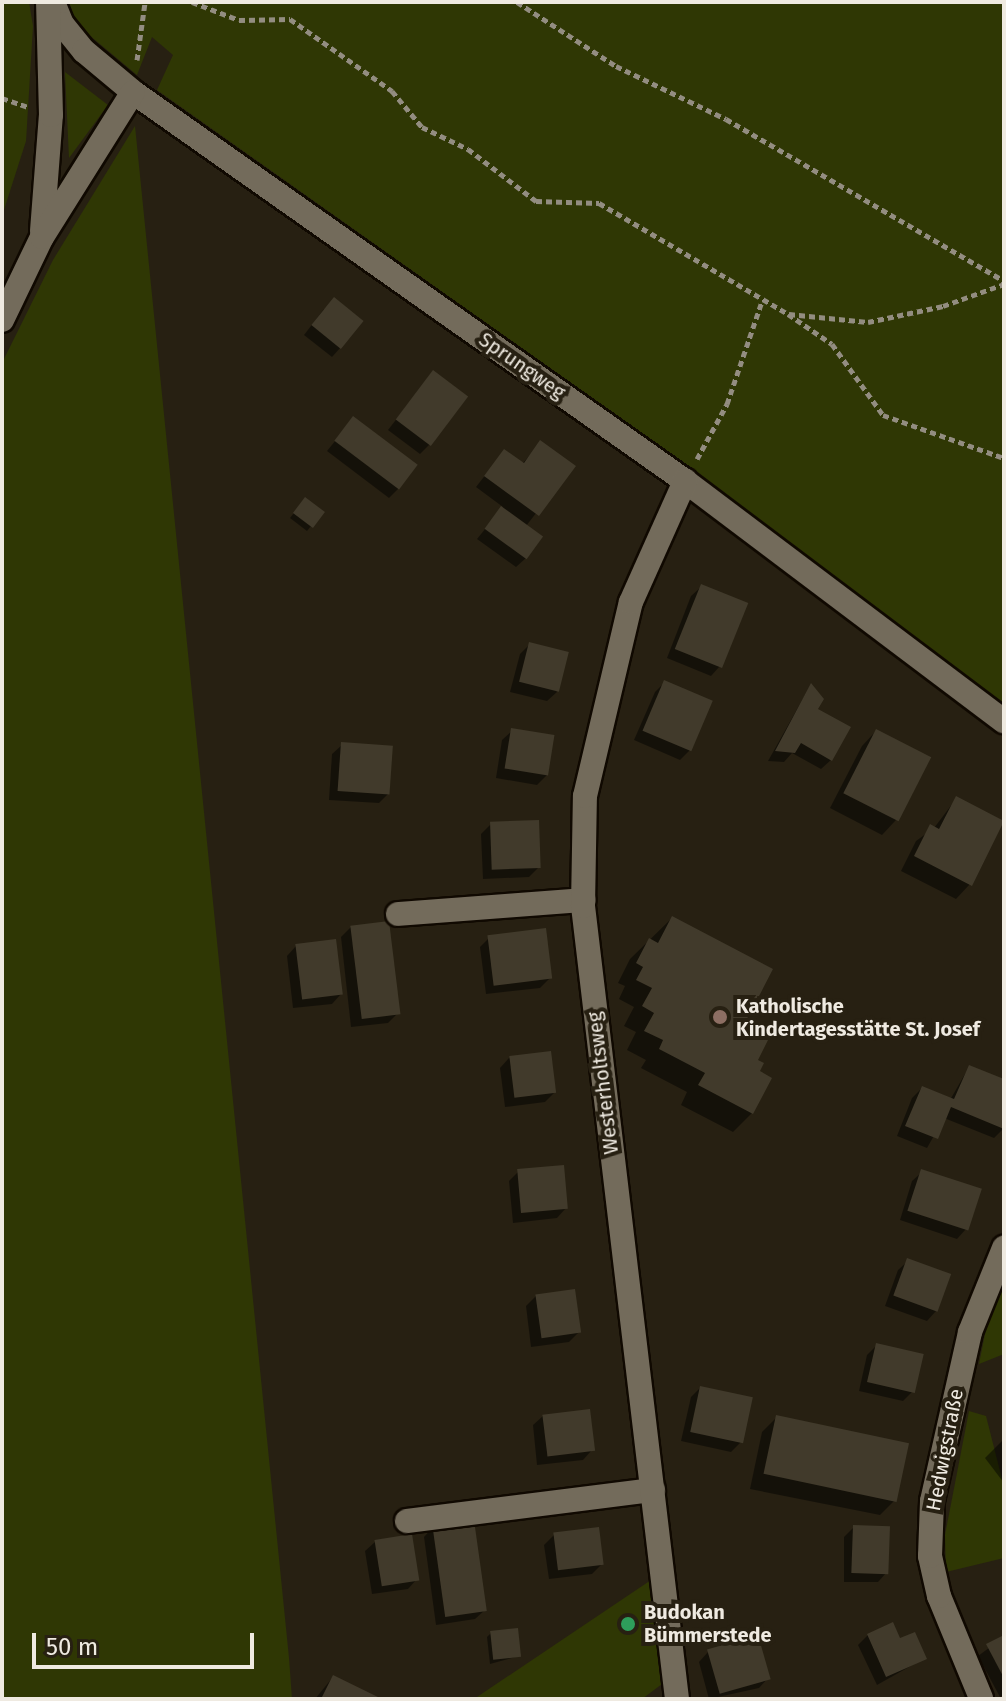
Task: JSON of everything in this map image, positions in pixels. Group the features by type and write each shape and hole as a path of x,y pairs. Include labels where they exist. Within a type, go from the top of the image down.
{"street":[{"name":"Sprungweg","path":"51,2 84,51 128,88 685,481 1004,721"},
{"path":"42,237 51,115 51,2"},
{"path":"2,320 42,237 128,88"},
{"name":"Westerholtsweg","path":"677,1699 583,900 585,796 631,602 685,481"},
{"path":"398,914 583,900"},
{"name":"Hedwigstraße","path":"981,1699 939,1596 930,1556 932,1501 970,1332 1004,1248"},
{"path":"407,1521 653,1490"}],"path":[{"path":"128,88 136,63 145,2"},
{"path":"192,2 239,20 290,19 392,91 422,127 468,149 536,201 599,203 788,314 832,344 883,415 1004,458"},
{"path":"517,2 616,66 726,119 1004,282"},
{"path":"788,314 868,322 943,306 1004,282"},
{"path":"685,481 727,404 762,301"}],"green space":[{"path":"2,2 29,2 33,26 26,141 2,216"},
{"path":"67,2 1004,2 1004,708 697,472 157,90 173,55 152,37 137,75 70,19"},
{"path":"65,72 108,105 69,158"},
{"path":"135,126 292,1699 2,1699 2,363 53,260"},
{"path":"1004,1274 1004,1354 979,1364 990,1309"},
{"path":"969,1411 986,1416 1004,1487 1004,1558 946,1572 945,1535"},
{"name":"Budokan Bümmerstede","path":"663,1572 674,1675 642,1699 474,1699"}],"building":[{"path":"334,297 364,321 341,349 311,325"},
{"path":"433,370 468,396 431,446 396,420"},
{"path":"353,416 418,465 399,490 334,441"},
{"path":"540,440 576,466 539,516 484,476 504,449 524,463"},
{"path":"305,497 325,512 313,528 293,513"},
{"path":"501,506 543,537 527,559 485,529"},
{"path":"701,584 748,603 722,668 675,649"},
{"path":"529,642 569,652 559,692 519,682"},
{"path":"664,680 713,701 691,751 643,731"},
{"path":"811,683 824,699 818,709 851,727 832,761 801,743 795,753 775,751"},
{"path":"511,728 554,735 548,775 505,768"},
{"path":"876,729 931,757 899,821 843,793"},
{"path":"341,742 393,746 389,795 338,791"},
{"path":"956,796 1004,821 972,886 914,856 930,824 939,829"},
{"path":"539,820 541,868 492,870 490,822"},
{"path":"672,916 773,969 743,1027 768,1040 758,1060 764,1063 760,1071 772,1078 753,1114 698,1085 705,1073 659,1049 663,1040 644,1031 654,1013 642,1006 652,988 636,980 643,967 636,963 649,938 658,943"},
{"path":"389,921 400,1014 362,1019 350,926"},
{"path":"546,928 552,979 494,986 487,935"},
{"path":"336,939 343,995 302,1000 295,944"},
{"path":"551,1051 556,1093 514,1098 509,1056"},
{"path":"969,1065 1004,1079 1004,1129 951,1107 938,1139 905,1126 922,1086 954,1099"},
{"path":"564,1165 568,1209 521,1213 517,1169"},
{"path":"921,1169 982,1189 968,1231 907,1211"},
{"path":"907,1258 951,1274 937,1312 893,1296"},
{"path":"575,1289 581,1333 542,1338 535,1295"},
{"path":"876,1343 924,1354 915,1393 867,1382"},
{"path":"700,1386 753,1397 743,1443 690,1432"},
{"path":"590,1409 595,1451 547,1457 542,1415"},
{"path":"776,1415 909,1443 897,1502 764,1474"},
{"path":"474,1520 487,1611 445,1617 432,1526"},
{"path":"853,1525 890,1526 888,1574 851,1573"},
{"path":"599,1527 604,1565 558,1570 553,1533"},
{"path":"412,1534 419,1580 382,1586 374,1540"},
{"path":"893,1622 900,1638 915,1632 927,1659 886,1677 867,1634"},
{"path":"518,1628 521,1657 493,1660 490,1631"},
{"path":"758,1635 771,1679 720,1694 707,1650"},
{"path":"1004,1635 1004,1678 986,1644"},
{"path":"333,1675 382,1699 321,1699"}],"place":[{"name":"Katholische Kindertagesstätte St. Josef","path":"720,1017"},
{"name":"Budokan Bümmerstede","path":"628,1624"}]}
